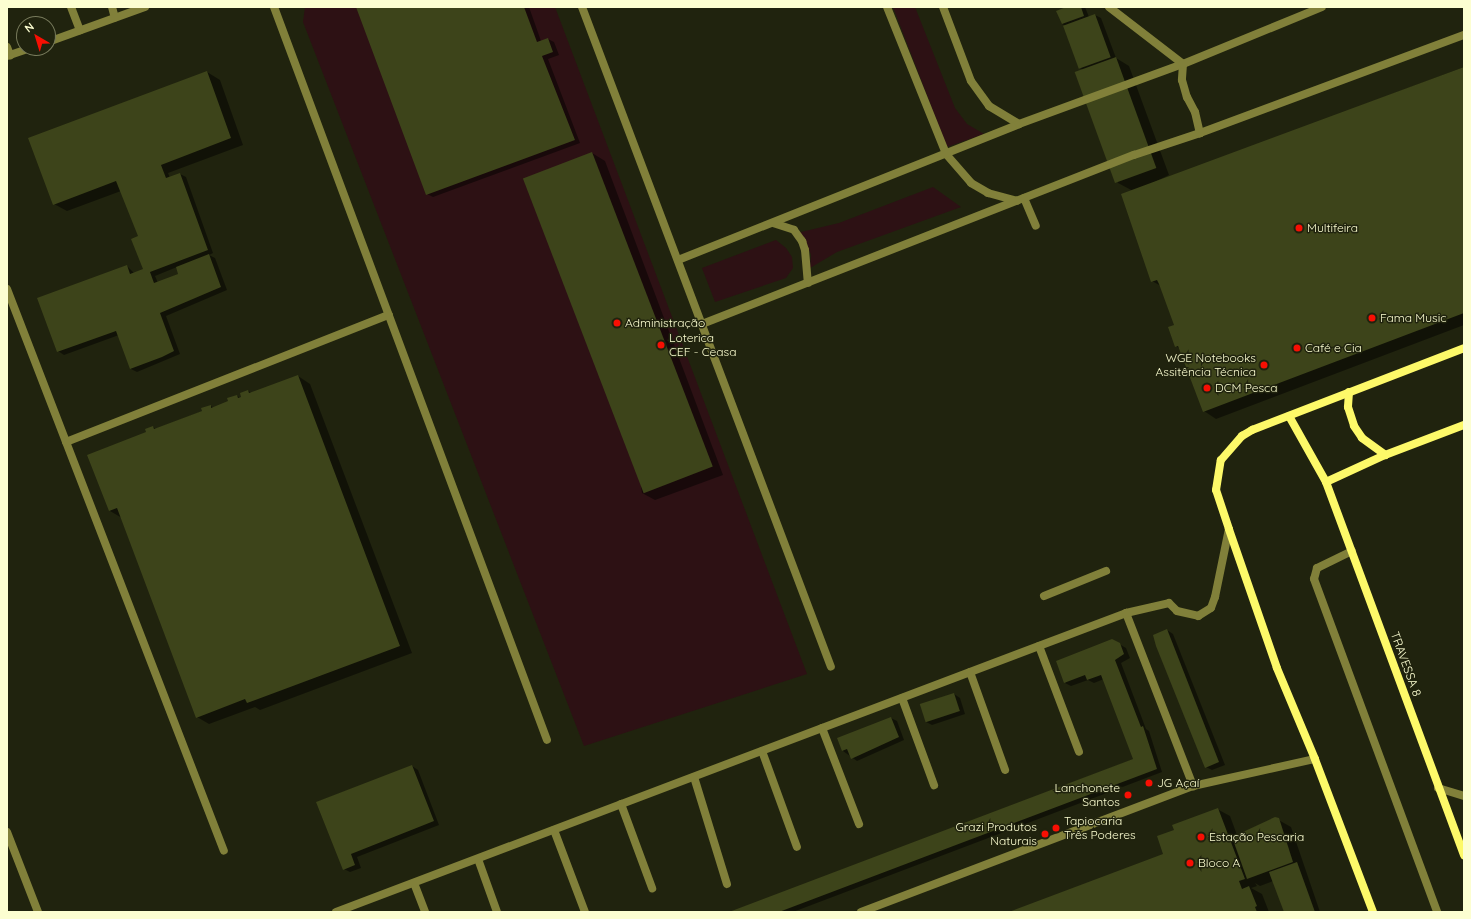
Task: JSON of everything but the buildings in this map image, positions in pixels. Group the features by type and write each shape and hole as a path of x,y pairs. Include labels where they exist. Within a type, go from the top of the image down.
{"main road":[{"path":"1373,912 1315,759 1277,668 1216,490 1221,460 1242,436 1349,392 1464,348"},
{"path":"1349,392 1348,407 1354,426 1362,438 1385,455"},
{"name":"TRAVESSA 8","path":"1289,416 1326,482 1438,788 1464,854"},
{"path":"1326,482 1385,455 1464,425"}],"lane":[{"path":"71,7 80,30"},
{"path":"112,7 115,18"},
{"path":"56,39 145,7"},
{"path":"274,7 547,740"},
{"path":"582,7 831,667"},
{"path":"887,7 946,154 971,183 988,193 1021,199"},
{"path":"943,7 971,81 989,106 1019,124"},
{"path":"1109,7 1183,64"},
{"path":"678,260 1019,124 1183,64 1322,7"},
{"path":"702,324 1134,155 1200,134 1464,36"},
{"path":"1183,64 1182,80 1187,97 1195,112 1200,134"},
{"path":"1021,199 1036,226"},
{"path":"773,223 794,230 802,241 805,250 808,283"},
{"path":"7,289 224,851"},
{"path":"66,442 389,315"},
{"path":"342,911 1126,613 1169,603 1177,611 1188,615 1198,616 1207,612 1215,597 1229,529"},
{"path":"1352,551 1317,568 1314,579 1437,912"},
{"path":"1044,596 1106,571"},
{"path":"1126,613 1193,786"},
{"path":"1040,646 1079,752"},
{"path":"970,672 1005,770"},
{"path":"902,698 934,785"},
{"path":"822,728 859,824"},
{"path":"762,751 797,847"},
{"path":"861,912 1193,786 1315,759"},
{"path":"694,777 726,884"},
{"path":"1438,788 1464,796"},
{"path":"621,804 652,888"},
{"path":"554,830 585,912"},
{"path":"7,832 38,912"},
{"path":"478,859 497,912"},
{"path":"414,883 425,912"}],"shaded area":[{"path":"305,7 555,7 807,674 584,746 303,22"},
{"path":"893,7 915,7 955,108 967,124 984,134 947,147"},
{"path":"933,187 961,207 837,252 810,268 811,255 807,244 797,233 839,223"},
{"path":"776,240 786,248 792,257 793,268 786,278 715,302 702,268"}],"place":[{"name":"Multifeira","path":"1299,228"},
{"name":"Fama Music","path":"1372,318"},
{"name":"Administração","path":"617,323"},
{"name":"Loterica CEF - Ceasa","path":"661,345"},
{"name":"Café e Cia","path":"1297,348"},
{"name":"WGE Notebooks Assitência Técnica","path":"1264,365"},
{"name":"DCM Pesca","path":"1207,388"},
{"name":"JG Açaí","path":"1149,783"},
{"name":"Lanchonete Santos","path":"1128,795"},
{"name":"Tapiocaria Três Poderes","path":"1056,828"},
{"name":"Grazi Produtos Naturais","path":"1045,834"},
{"name":"Estação Pescaria","path":"1201,837"},
{"name":"Bloco A","path":"1190,863"}]}
